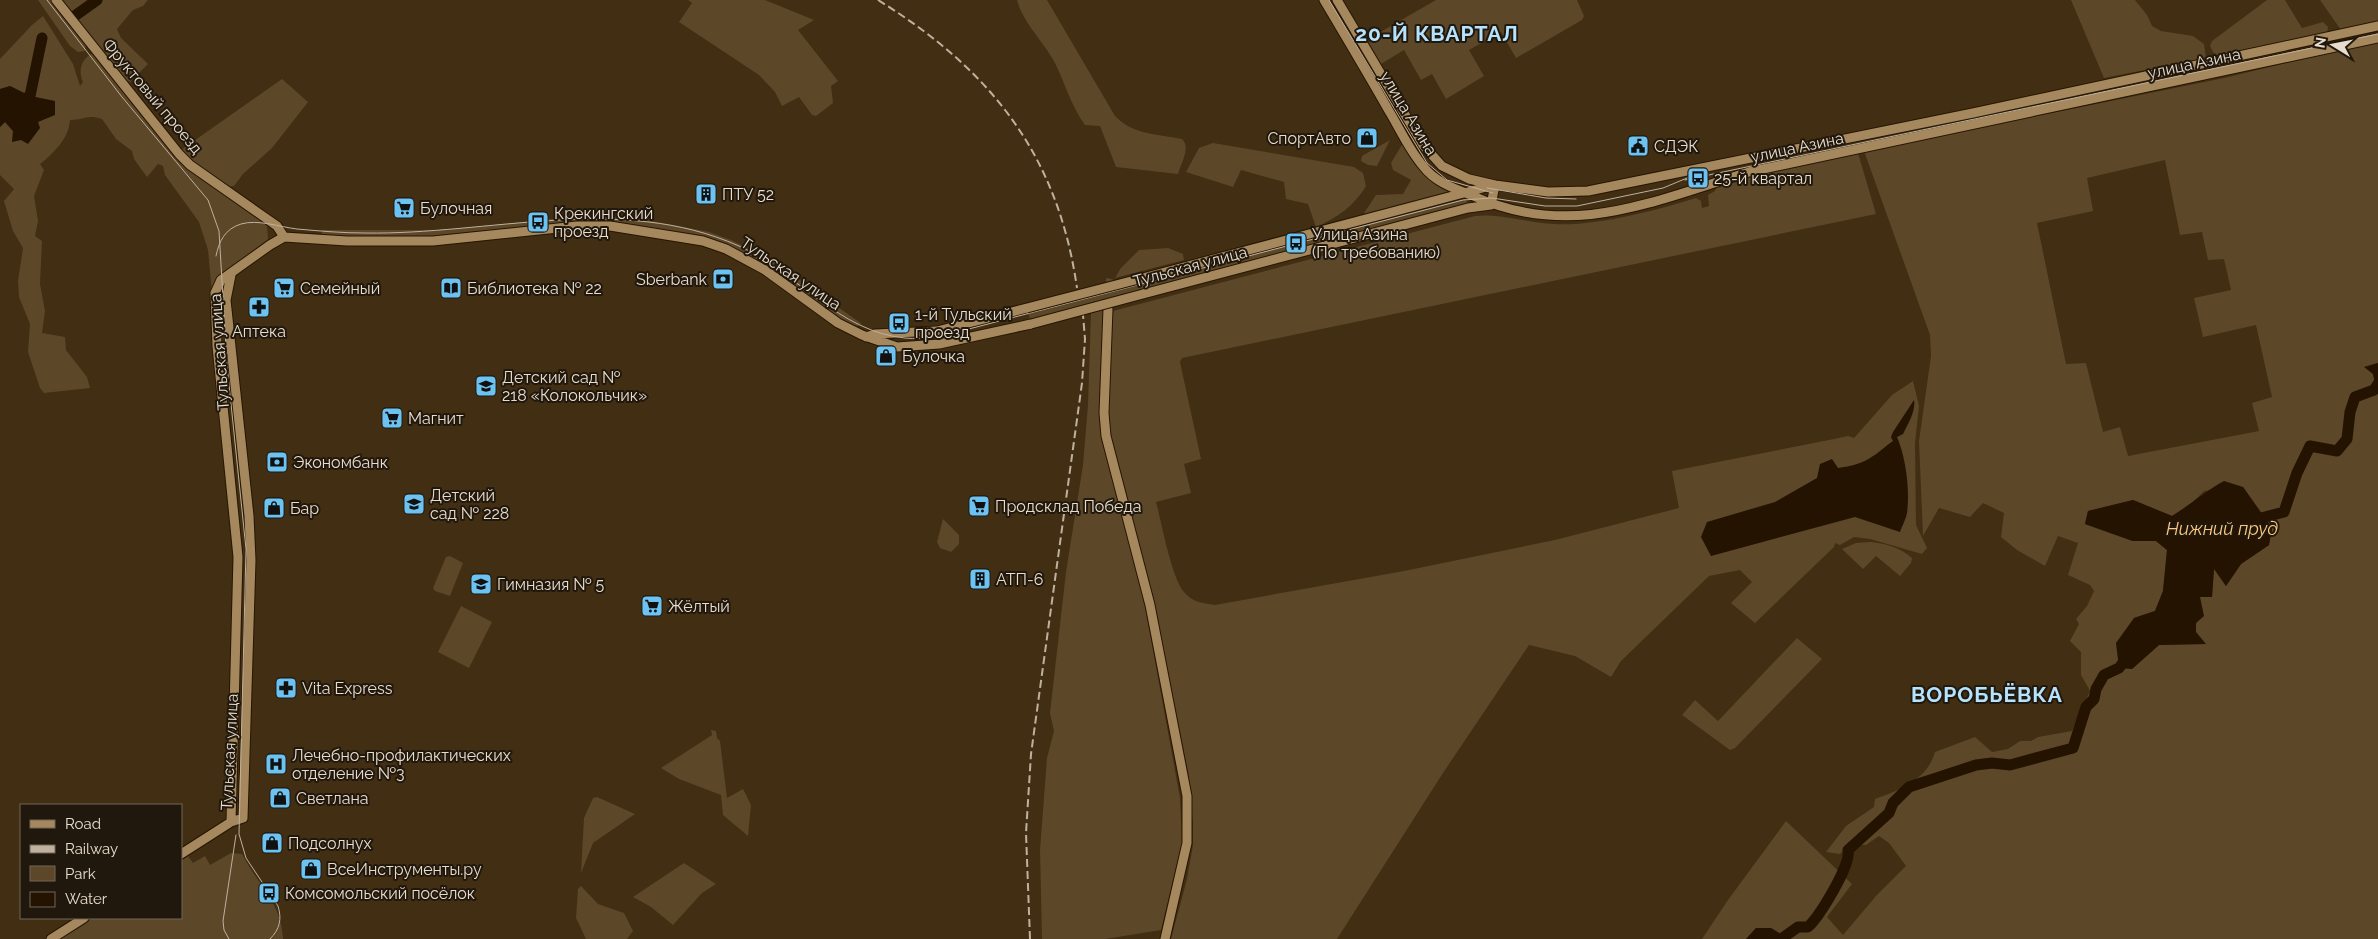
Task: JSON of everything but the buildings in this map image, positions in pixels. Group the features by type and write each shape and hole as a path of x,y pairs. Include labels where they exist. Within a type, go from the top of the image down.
{"street":[{"name":"Фруктовый проезд","path":"56,0 179,154 190,165 277,226 284,237"},
{"name":"улица Азина","path":"1324,0 1423,166 1444,184 1491,205 1538,215 1578,217 1668,198 1749,172 2378,38"},
{"name":"улица Азина","path":"1337,0 1430,154 1442,166 1454,173 1494,185 1570,193 1701,169 1973,113 2378,26"},
{"path":"1701,169 1705,185"},
{"name":"Тульская улица","path":"866,337 875,334 937,330 1139,279 1494,185"},
{"path":"1491,205 1494,185"},
{"name":"Тульская улица","path":"231,275 227,289 227,308 249,516 251,560 243,818 231,822 238,557 217,346 215,293 218,283 284,237 347,241 433,241 599,226 668,234 703,241 748,259 838,323 866,337 898,347 917,347 967,339 1031,324 1458,211 1491,205"},
{"path":"1108,309 1104,413 1106,436 1150,605 1187,796 1187,843 1165,939"},
{"path":"182,853 231,822"},
{"path":"51,939 82,919"}],"green space":[{"path":"38,0 51,0 86,44 85,51 78,52 70,46"},
{"path":"59,0 148,0 143,6 133,10 117,29 121,38 148,64 130,82 122,78"},
{"path":"688,0 765,0 814,20 798,30 838,81 831,86 833,103 816,116 812,115 799,97 782,106 775,92 759,75 679,22 692,3"},
{"path":"1017,0 1047,0 1115,116 1122,122 1146,133 1182,139 1185,142 1183,161 1178,174 1116,167 1100,126 1085,125 1080,118 1055,63 1024,17"},
{"path":"1436,0 1577,0 1584,16 1582,20 1516,58 1501,32 1469,50 1484,76 1446,99 1432,74 1421,80 1404,50 1381,64 1369,44 1370,38"},
{"path":"2071,0 2135,0 2147,15 2152,26 2161,31 2193,36 2204,44 2206,58 2104,78"},
{"path":"2267,0 2285,0 2302,28 2323,22 2328,27 2327,34 2217,55 2213,52 2210,46 2212,41"},
{"path":"2320,0 2378,0 2378,23 2341,30"},
{"path":"43,16 73,64 80,86 83,82 81,70 83,63 91,54 95,55 154,130 263,221 267,226 268,239 222,275 212,293 208,250 199,222 165,175 163,166 158,164 147,177 134,159 132,151 116,139 102,119 89,117 70,120 64,139 40,164 44,170 34,196 38,221 35,236 42,241 40,284 45,311 42,333 65,337 66,350 87,377 90,388 44,393 40,388 28,352 30,324 19,297 18,281 23,248 13,231 4,201 14,189 0,175 0,127 5,122 13,131 38,122 46,114 54,101 30,96 10,86 0,89 0,59"},
{"path":"2378,41 2378,363 2365,367 2373,374 2378,393 2378,939 1785,939 1784,936 1771,928 1756,928 1746,939 1702,939 1786,821 1852,884 1827,917 1843,935 1876,896 1906,866 1889,843 1879,836 1866,845 1849,844 1840,854 1826,852 1846,826 1874,807 1875,799 1903,788 1919,777 1926,770 1935,752 1975,737 1992,752 2008,749 2020,741 2031,741 2038,737 2072,731 2090,691 2081,675 2081,652 2070,641 2079,624 2076,619 2087,606 2094,591 2090,585 2068,575 2078,543 2058,536 2045,566 2017,550 2001,537 2004,513 1983,503 1970,517 1939,508 1923,536 1919,441 1931,356 1930,335 1864,151 2224,78","holes":["2165,160 2180,235 2202,232 2208,260 2224,259 2231,290 2194,298 2203,337 2256,325 2272,397 2252,403 2259,431 2128,456 2120,427 2103,432 2086,363 2066,364 2037,223 2093,211 2087,178","2243,487 2272,528 2269,545 2241,564 2226,586 2214,568 2212,597 2200,597 2195,632 2205,644 2159,645 2132,669 2134,618 2155,611 2163,591 2167,550 2156,541 2132,541 2085,524 2088,511 2133,500 2172,516 2190,505 2204,491"]},
{"path":"282,79 308,102 272,148 243,174 234,186 227,187 192,162 181,150"},
{"path":"1390,140 1377,166 1368,165 1361,161 1362,156"},
{"path":"1213,143 1354,167 1363,173 1366,186 1356,200 1344,211 1316,227 1308,204 1286,199 1284,182 1241,170 1233,187 1186,172 1199,148"},
{"path":"1403,143 1453,193 1367,215 1364,213 1376,195 1403,194 1411,180 1393,170 1391,163"},
{"path":"1858,153 1876,214 1182,358 1180,362 1201,459 1184,464 1191,493 1156,502 1167,549 1179,584 1187,595 1202,603 1215,605 1404,571 1555,540 1679,508 1672,471 1848,436 1854,438 1892,395 1913,381 1919,406 1915,443 1916,525 1927,548 1922,554 1870,539 1854,537 1840,545 1835,543 1834,547 1755,623 1731,603 1752,582 1740,570 1709,576 1621,661 1611,677 1575,656 1529,645 1443,773 1337,939 1171,939 1187,879 1193,845 1193,824 1188,772 1154,602 1111,435 1108,413 1113,311 1475,216 1484,215 1544,223 1569,224 1625,217 1696,198 1701,201 1702,208 1709,206 1708,195 1715,191 1718,184 1750,175"},
{"path":"1466,199 1467,203 1461,207 1030,320 1028,312"},
{"path":"580,216 636,218 709,232 731,240 773,261 862,324 857,326 839,321 767,267 704,238 667,231 634,226 444,237 325,237 321,235 323,230 444,230"},
{"path":"1168,248 1183,254 1184,260 1115,278 1121,268 1139,250"},
{"path":"1104,310 1100,387 1102,435 1145,606 1180,798 1182,843 1161,930 1105,939 1042,939 1040,850 1047,758 1054,731 1050,713 1066,572 1083,465 1088,405 1091,313"},
{"path":"943,519 959,535 959,544 951,552 940,548 937,542"},
{"path":"1871,542 1903,551 1912,558 1911,563 1900,576 1876,556 1863,569 1842,549 1856,543"},
{"path":"450,556 463,563 450,596 435,591 433,588 446,557"},
{"path":"461,606 492,622 469,668 438,652"},
{"path":"1797,638 1822,659 1735,748 1730,750 1682,715 1695,700 1718,721"},
{"path":"711,730 716,731 717,738 720,741 727,798 743,789 751,805 748,836 723,815 721,795 679,779 661,768 712,735"},
{"path":"597,797 635,814 593,843 581,873 584,818 593,798"},
{"path":"231,853 242,854 274,904 282,926 283,939 60,939 91,919 182,919 182,860 188,856 193,863 205,856 210,865"},
{"path":"684,863 716,884 702,893 673,925 651,907 633,897"},
{"path":"581,886 598,904 624,913 633,931 627,939 586,939 576,918 578,889"}],"water":[{"path":"10,86 30,96 55,101 55,115 38,122 40,128 28,144 21,140 12,142 13,131 5,122 0,127 0,89"},
{"path":"2378,363 2377,394 2373,374 2364,367"},
{"path":"1914,400 1914,409 1909,422 1903,434 1897,437 1905,464 1908,494 1906,518 1900,532 1855,517 1711,556 1701,537 1707,522 1775,502 1817,478 1820,464 1832,459 1838,468 1869,459 1893,441 1891,437 1893,432"},
{"name":"Нижний пруд","path":"2224,481 2243,487 2272,528 2269,545 2241,564 2226,586 2214,569 2212,597 2200,597 2204,616 2196,623 2196,632 2206,644 2159,645 2132,669 2119,668 2116,643 2134,618 2155,611 2163,591 2167,550 2156,541 2133,541 2085,524 2088,511 2133,500 2172,516"},
{"path":"1756,928 1771,928 1784,936 1785,939 1746,939"}],"waterway":[{"path":"76,15 97,0"},
{"path":"0,114 7,108 30,96 42,38"},
{"path":"2250,521 2284,512 2297,473 2310,446 2337,451 2347,439 2350,412 2355,397 2374,390 2378,384"},
{"path":"1781,939 1798,927 1808,927 1827,902 1840,878 1848,857 1848,850 1889,813 1893,803 1909,787 1976,765 1992,763 2010,765 2073,748 2086,707 2094,699 2096,689 2104,675 2119,668 2128,656"}],"tunnel":[{"path":"1108,309 1107,294 1111,279"}],"tram line":[{"path":"47,0 122,97 208,200 219,231 227,365 246,549 239,834 246,858 278,906 279,924 270,939"},
{"path":"1329,0 1427,163 1447,180 1493,193"},
{"path":"1685,180 2378,34"},
{"path":"216,256 219,245 227,232 235,226 255,222 297,229 365,233 412,232 554,220 601,219 648,222 694,230 739,246 780,270 819,300 859,325 881,333 905,338 920,338 965,330 1463,200 1492,198 1545,206 1577,206 1663,188 1692,176"},
{"path":"1487,188 1546,198 1576,199"},
{"path":"229,939 224,930 223,921 236,835"}],"railway":[{"path":"878,0 918,27 954,56 986,87 1013,120 1035,157 1054,197 1068,240 1077,288"},
{"path":"1030,939 1026,833 1031,754 1082,383 1085,339 1083,315"}],"place":[{"name":"СпортАвто","path":"1367,138"},
{"name":"СДЭК","path":"1638,146"},
{"name":"25-й квартал","path":"1698,178"},
{"name":"ПТУ 52","path":"706,194"},
{"name":"Булочная","path":"404,208"},
{"name":"Крекингский проезд","path":"538,222"},
{"name":"Улица Азина (По требованию)","path":"1296,243"},
{"name":"Sberbank","path":"723,279"},
{"name":"Семейный","path":"284,288"},
{"name":"Библиотека № 22","path":"451,288"},
{"name":"Аптека","path":"259,307"},
{"name":"1-й Тульский проезд","path":"899,323"},
{"name":"Булочка","path":"886,356"},
{"name":"Детский сад № 218 «Колокольчик»","path":"486,386"},
{"name":"Магнит","path":"392,418"},
{"name":"Экономбанк","path":"277,462"},
{"name":"Детский сад № 228","path":"414,504"},
{"name":"Продсклад Победа","path":"979,506"},
{"name":"Бар","path":"274,508"},
{"name":"АТП-6","path":"980,579"},
{"name":"Гимназия № 5","path":"481,584"},
{"name":"Жёлтый","path":"652,606"},
{"name":"Vita Express","path":"286,688"},
{"name":"Лечебно-профилактических отделение №3","path":"276,764"},
{"name":"Светлана","path":"280,798"},
{"name":"Подсолнух","path":"272,843"},
{"name":"ВсеИнструменты.ру","path":"311,869"},
{"name":"Комсомольский посёлок","path":"269,893"}],"district":[{"name":"20-Й КВАРТАЛ","path":"1437,34"},
{"name":"ВОРОБЬЁВКА","path":"1987,695"}]}
